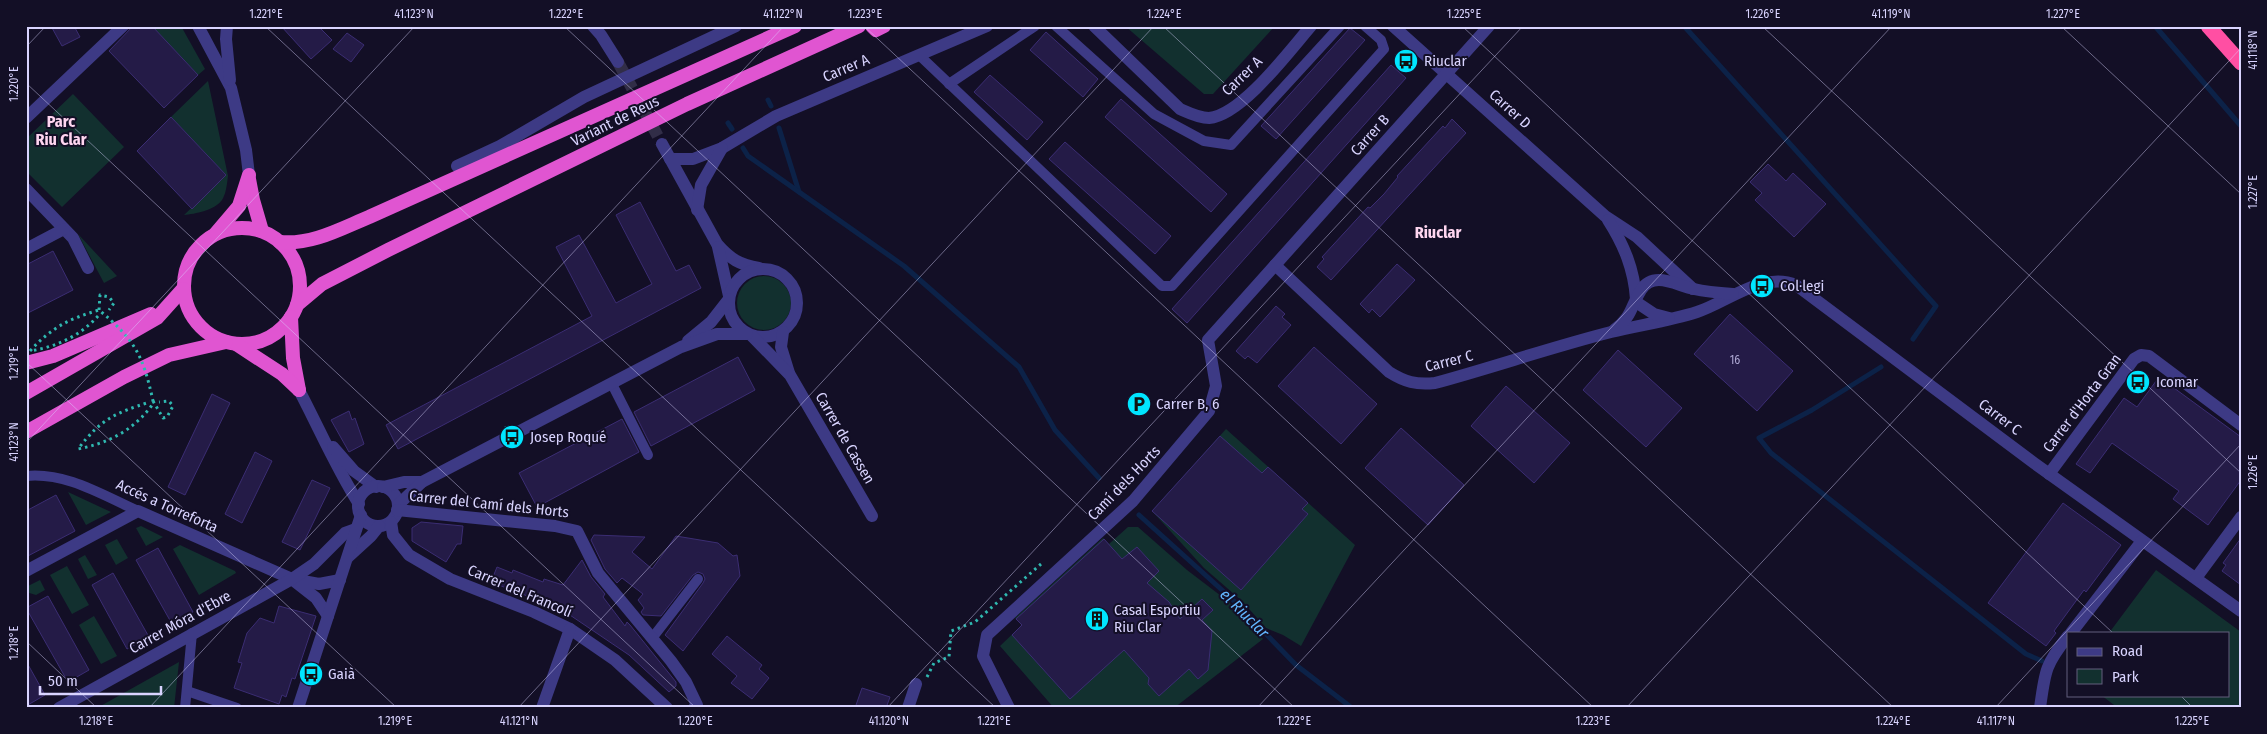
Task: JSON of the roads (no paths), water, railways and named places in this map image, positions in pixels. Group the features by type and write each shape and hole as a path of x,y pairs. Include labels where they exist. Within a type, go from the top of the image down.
{"highway":[{"name":"Variant de Reus","path":"280,242 292,243 313,240 370,217 454,173 795,26"},
{"name":"Variant de Reus","path":"294,311 322,284 388,250 687,104 858,26"},
{"path":"872,26 876,30 884,26"},
{"path":"2208,26 2241,63"},
{"path":"249,175 252,200 262,231"},
{"path":"249,175 239,206 216,234 197,248 191,258 186,269 183,289 186,302 194,320 208,334 231,343 282,374 299,390"},
{"path":"216,234 244,228 262,231 280,242 296,264 300,278 300,291 294,311 292,358 299,390"},
{"path":"26,392 111,346 157,318 183,289"},
{"path":"26,363 53,356 104,332 168,307"},
{"path":"26,432 124,377 168,355 231,343 252,343 267,338 276,333 294,311"}],"street":[{"path":"26,118 123,26"},
{"path":"198,26 231,88"},
{"path":"226,26 231,88 246,150 249,175"},
{"path":"454,173 584,97 736,26"},
{"name":"Carrer A","path":"670,159 693,159 722,148 776,116 987,26"},
{"name":"Carrer A","path":"1094,26 1180,109 1194,115 1210,118 1228,111 1245,100 1311,26"},
{"name":"Carrer D","path":"1394,26 1605,216 1637,237 1693,289"},
{"name":"Carrer B","path":"1275,265 1489,26"},
{"path":"598,29 618,62"},
{"path":"348,557 385,524 422,482 681,348 717,334 749,335 763,338 783,332 791,324 796,314 798,303 796,292 791,282 783,274 773,270 741,265 727,256 717,244 697,210 662,144"},
{"name":"Carrer A","path":"697,210 701,185 722,148"},
{"path":"26,189 73,238 88,268"},
{"name":"Carrer D","path":"1605,216 1618,237 1633,272 1636,302"},
{"path":"26,248 64,229"},
{"path":"717,244 729,297 730,312 736,325 749,335"},
{"name":"Carrer C","path":"1275,265 1389,372 1404,382 1418,385 1444,381 1612,332 1698,312 1733,294 1775,281 1786,281 1796,285 2049,474 2241,612"},
{"name":"Camí dels Horts","path":"1009,708 983,656 987,635 1133,501 1209,411 1216,386 1208,340 1275,265"},
{"path":"681,348 711,322 729,297 733,285 741,277 751,271 762,268"},
{"name":"Carrer C","path":"1612,332 1628,318 1646,283 1654,280 1666,281 1693,289 1733,294"},
{"path":"1636,302 1654,314 1672,318"},
{"name":"Carrer de Cassen","path":"783,332 781,348 790,376 872,516"},
{"name":"Carrer de Cassen","path":"749,335 790,376"},
{"name":"Carrer d'Horta Gran","path":"2049,474 2134,359 2141,355 2149,356 2241,425"},
{"path":"299,390 325,438 365,521 385,524"},
{"path":"325,438 354,471 379,487 391,491 396,497 398,508"},
{"path":"298,708 348,557 356,529 362,496 368,490 379,487 404,482 422,482"},
{"name":"Carrer del Camí dels Horts","path":"398,508 555,526 577,531 598,574 653,637"},
{"path":"26,571 138,511"},
{"name":"Accés a Torreforta","path":"138,511 292,579"},
{"path":"2196,578 2241,517"},
{"name":"Carrer del Francolí","path":"385,524 410,555 450,579 534,612 570,629 615,660 667,708"},
{"name":"Carrer Móra d'Ebre","path":"59,708 292,579 314,564 345,533 356,529"},
{"path":"2072,632 2142,541"},
{"path":"292,579 319,584 340,580"},
{"path":"292,579 316,598 328,616"},
{"path":"542,708 570,629"},
{"path":"653,637 686,682 697,705 694,708"},
{"path":"2040,708 2045,671 2050,659 2067,637"},
{"path":"908,708 916,684"}],"lane":[{"path":"949,84 1035,26"},
{"path":"1056,26 1154,114 1204,141 1232,145 1340,26"},
{"path":"919,55 1162,286 1172,286 1384,49 1381,40 1365,26"},
{"path":"612,384 648,455"},
{"name":"Accés a Torreforta","path":"26,476 41,475 71,480 138,511"},
{"path":"653,637 698,579"},
{"path":"185,708 192,633"},
{"path":"187,691 237,708"}],"waterway":[{"path":"1684,26 1936,306 1913,339"},
{"path":"2155,26 2241,126"},
{"path":"768,100 771,106"},
{"path":"728,123 732,129"},
{"path":"779,128 799,192"},
{"path":"743,148 748,156 904,266 1019,367 1055,430 1099,478"},
{"path":"1881,367 1812,410 1759,438 1771,453 2026,654 2042,661"},
{"name":"el Riuclar","path":"1139,515 1233,600 1296,665 1352,708"}],"tunnel":[{"path":"618,62 662,144"}],"place":[{"name":"Riuclar","path":"1406,61"},
{"name":"Col·legi","path":"1762,286"},
{"name":"Icomar","path":"2138,382"},
{"name":"Carrer B, 6","path":"1139,404"},
{"name":"Josep Roqué","path":"512,437"},
{"name":"Casal Esportiu Riu Clar","path":"1097,619"},
{"name":"Gaià","path":"311,674"}],"district":[{"name":"Parc Riu Clar","path":"61,130"},
{"name":"Riuclar","path":"1438,232"}]}
